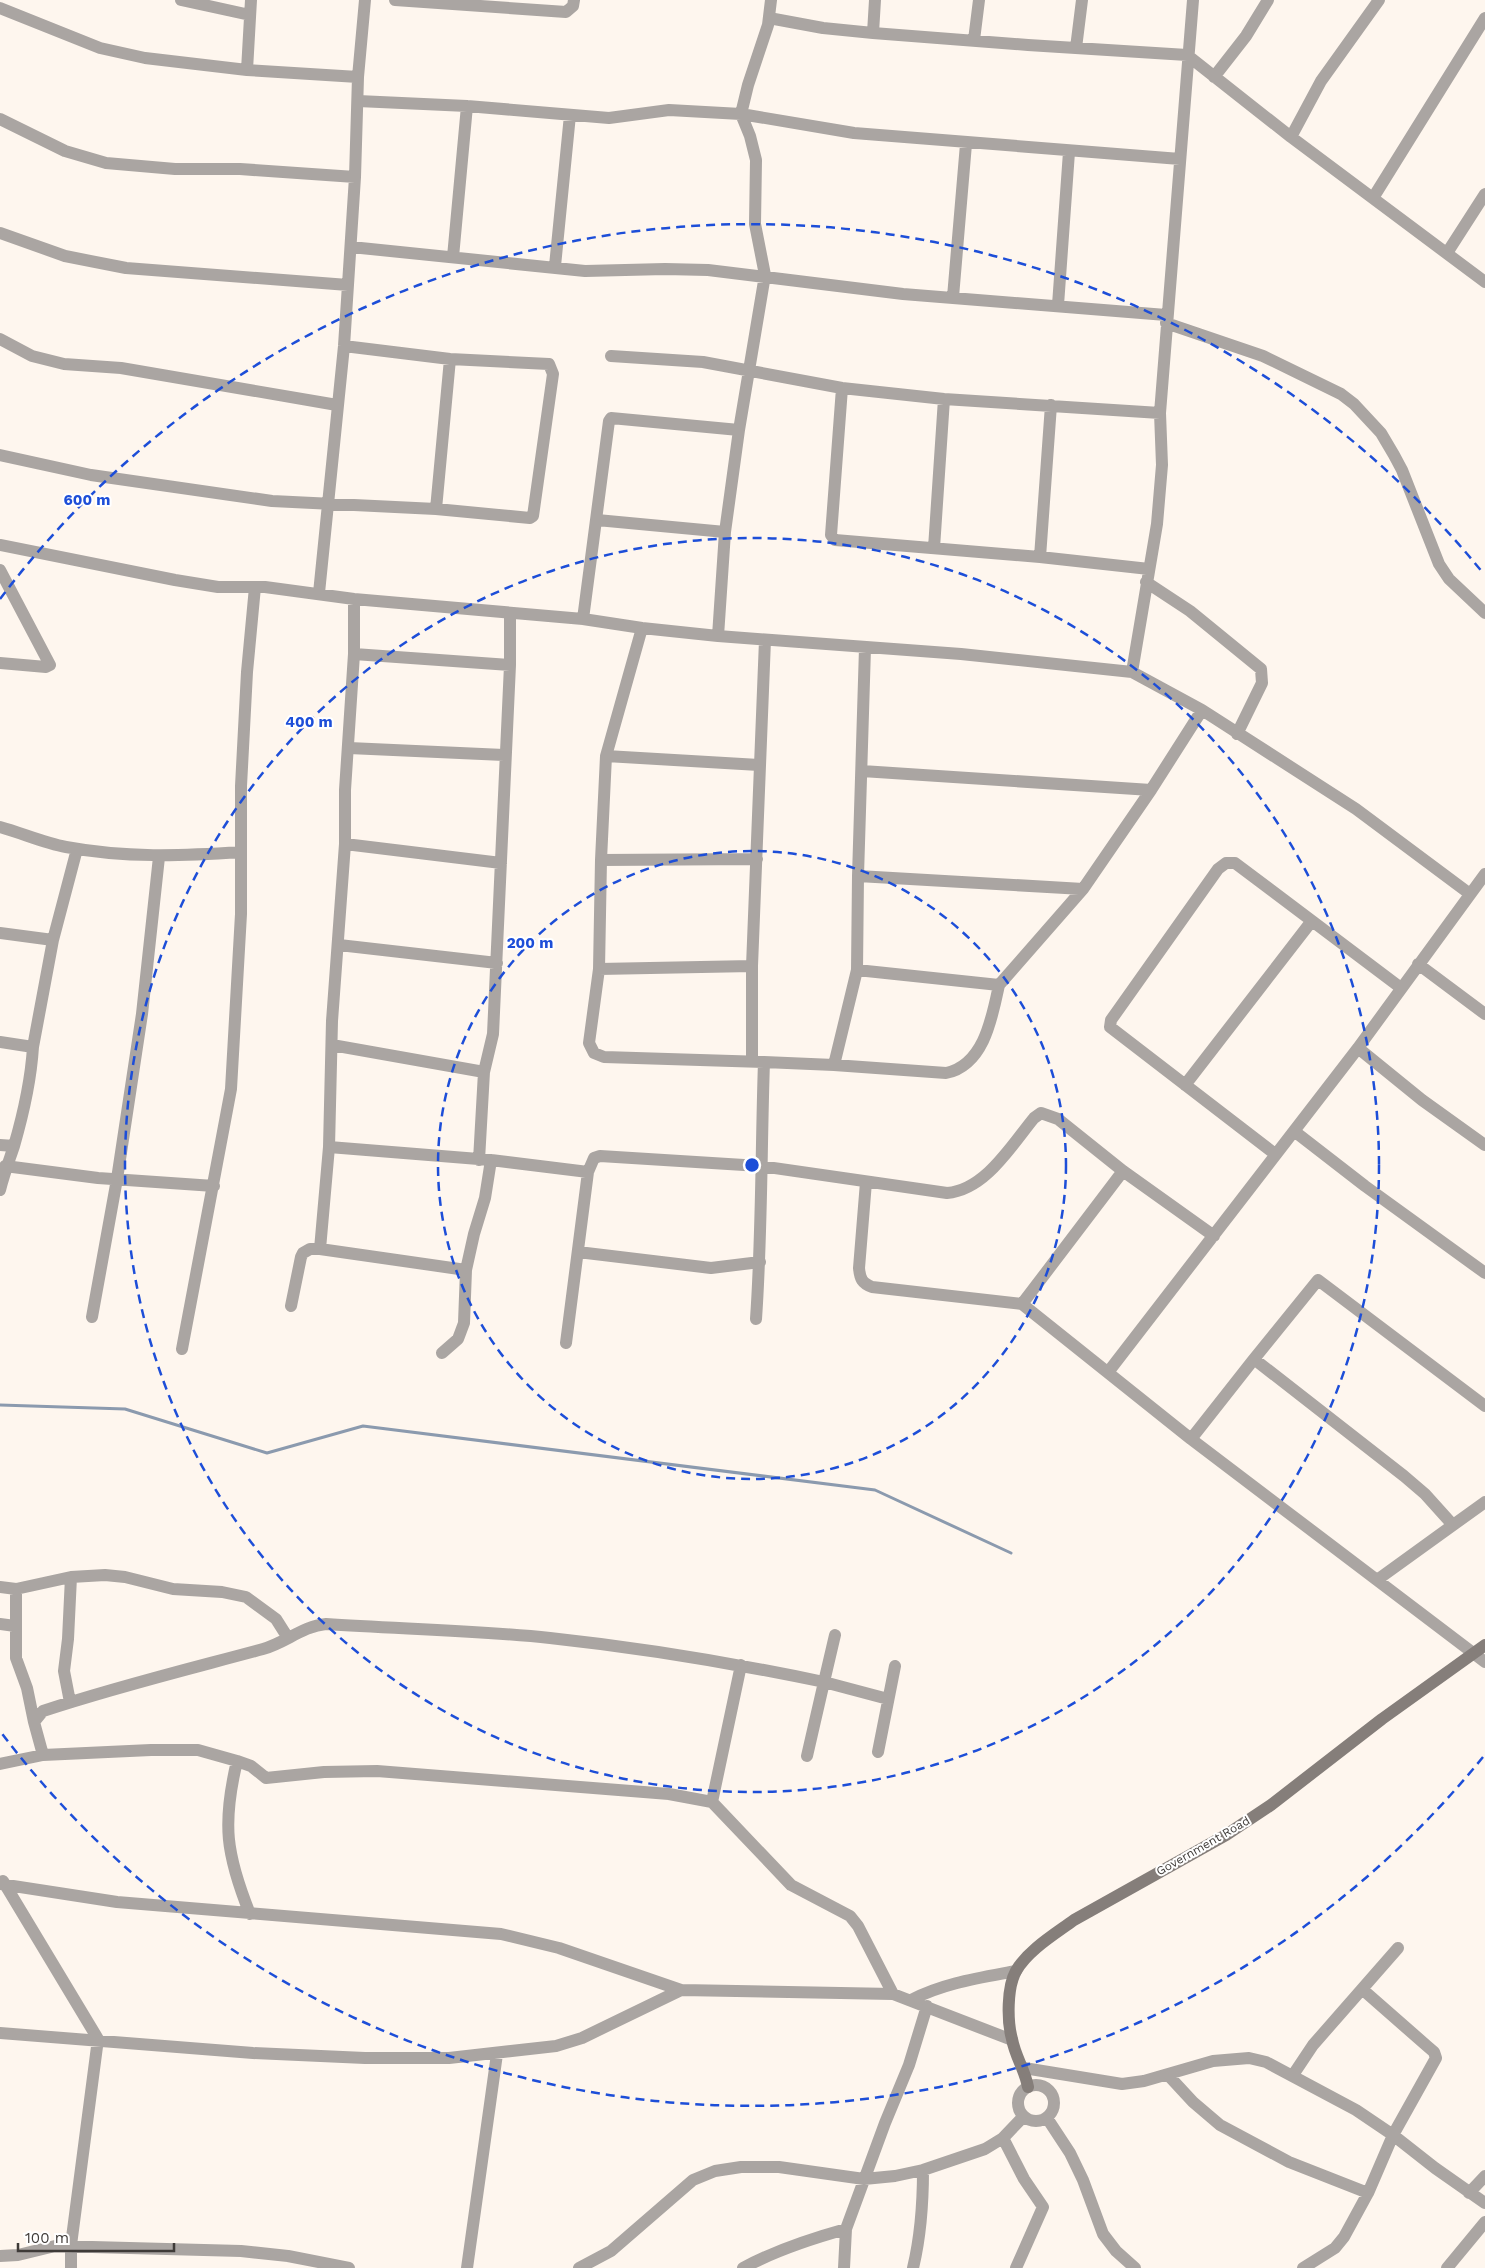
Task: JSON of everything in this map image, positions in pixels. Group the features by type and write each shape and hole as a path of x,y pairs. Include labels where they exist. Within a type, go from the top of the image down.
{"street":[{"path":"181,0 250,15"},
{"path":"247,70 251,0"},
{"path":"319,593 352,247 358,77 366,0"},
{"path":"395,0 474,2 566,12 573,6 574,0"},
{"path":"718,636 726,532 739,430 765,275 755,224 756,160 752,141 741,114 769,18 771,0"},
{"path":"873,33 875,0"},
{"path":"974,40 979,0"},
{"path":"1076,48 1082,0"},
{"path":"1132,672 1157,524 1161,473 1160,413 1166,319 1193,0"},
{"path":"1214,77 1246,36 1268,0"},
{"path":"1291,138 1321,81 1379,0"},
{"path":"0,8 100,48 119,53 145,58 247,70 358,77"},
{"path":"769,18 823,28 873,33 1187,55 1291,138 1485,282"},
{"path":"1373,198 1485,18"},
{"path":"358,102 467,106 609,118 669,110 741,114 854,133 966,144 1180,159"},
{"path":"453,257 467,106"},
{"path":"555,266 570,115"},
{"path":"0,118 65,151 106,163 175,169 240,169 355,176"},
{"path":"953,297 966,144"},
{"path":"1058,305 1069,152"},
{"path":"1447,253 1485,194"},
{"path":"0,233 65,256 116,267 348,285"},
{"path":"352,247 555,266 586,271 665,269 708,270 765,275 847,288 1058,305 1166,319 1263,356 1341,394 1354,404 1381,433 1394,455 1439,564 1449,579 1485,613"},
{"path":"0,339 32,356 64,364 121,368 337,405"},
{"path":"0,455 91,475 204,493 272,501 436,509 530,518 533,516 553,374 549,364 450,359 344,346"},
{"path":"611,356 703,362 842,388 944,400 1160,413"},
{"path":"436,509 450,359"},
{"path":"842,388 831,535 835,540 1040,556 1149,568"},
{"path":"934,548 944,400"},
{"path":"1040,556 1051,405"},
{"path":"583,619 609,420 611,418 739,430"},
{"path":"597,520 726,532"},
{"path":"0,545 175,580 236,588 319,593 354,599 583,619 642,628 718,636 961,654 1132,672 1202,710 1236,734 1356,809 1470,894"},
{"path":"0,570 50,665 46,667 0,664"},
{"path":"1146,582 1190,611 1261,669 1262,683 1236,734"},
{"path":"182,1349 231,1090 238,977 242,777 247,672 255,588"},
{"path":"320,1249 329,1147 332,1021 345,844 345,790 354,654 354,599"},
{"path":"442,1354 458,1339 462,1328 465,1312 466,1270 485,1198 484,1072 493,1034 504,755 510,665 510,613"},
{"path":"642,628 606,756 601,860 599,969 589,1043 594,1053 604,1057 834,1065 946,1073 956,1071 972,1058 984,1039 992,1020 999,986 1083,889 1151,790 1202,710"},
{"path":"756,1319 760,1262 760,1166 758,1062 752,966 765,640"},
{"path":"834,1065 857,970 865,648"},
{"path":"354,654 510,665"},
{"path":"349,748 504,755"},
{"path":"606,756 760,765"},
{"path":"862,771 1151,790"},
{"path":"0,827 64,847 77,849 159,856 241,852"},
{"path":"345,844 501,863"},
{"path":"0,1190 5,1166 14,1146 32,1064 33,1047 53,940 77,849"},
{"path":"92,1317 117,1179 142,1014 159,856"},
{"path":"601,860 757,859"},
{"path":"1275,1154 1115,1033 1110,1027 1111,1020 1218,870 1226,863 1235,863 1401,988"},
{"path":"858,876 1083,889"},
{"path":"1109,1371 1358,1048 1470,894 1483,881"},
{"path":"1185,1085 1311,922"},
{"path":"0,933 53,940"},
{"path":"338,945 496,963"},
{"path":"1418,964 1485,1014"},
{"path":"599,969 752,966"},
{"path":"857,970 999,986"},
{"path":"0,1042 33,1047"},
{"path":"332,1045 484,1072"},
{"path":"1358,1048 1422,1100 1485,1145"},
{"path":"566,1342 588,1172 594,1158 600,1156 760,1166 947,1192 967,1189 983,1178 1034,1118 1041,1113 1058,1119 1123,1171 1214,1236"},
{"path":"1294,1131 1364,1186 1485,1273"},
{"path":"0,1145 14,1146"},
{"path":"329,1147 485,1160 588,1172"},
{"path":"5,1166 98,1178 214,1186"},
{"path":"1022,1304 1123,1171"},
{"path":"866,1182 859,1268 860,1278 864,1284 872,1287 1022,1304 1109,1371 1191,1439 1485,1662"},
{"path":"291,1306 302,1253 310,1249 466,1270"},
{"path":"578,1252 711,1268 760,1262"},
{"path":"1191,1439 1318,1280 1483,1399"},
{"path":"1254,1359 1404,1476 1425,1494 1452,1524"},
{"path":"1377,1580 1485,1502"},
{"path":"0,1587 16,1589 71,1577 105,1574 173,1589 222,1592 246,1597 276,1619 288,1638"},
{"path":"70,1702 64,1671 68,1639 71,1577"},
{"path":"16,1589 16,1658 29,1695 43,1755"},
{"path":"0,1624 16,1626"},
{"path":"34,1722 43,1711 152,1677 262,1649 316,1625 326,1624 548,1638 674,1653 824,1682 888,1699"},
{"path":"807,1756 835,1635"},
{"name":"Government Road","path":"1028,2087 1024,2068 1012,2040 1009,2014 1010,1994 1016,1971 1030,1955 1074,1920 1226,1835 1271,1805 1382,1719 1485,1645"},
{"path":"712,1802 741,1665"},
{"path":"878,1752 895,1666"},
{"path":"0,1764 43,1755 151,1750 198,1750 251,1766 266,1778 324,1772 385,1771 669,1794 712,1802 791,1885 850,1916 858,1926 893,1994"},
{"path":"237,1761 227,1824 235,1876 250,1914"},
{"path":"2,1882 117,1902 501,1934 560,1948 681,1990 893,1994 1012,2040"},
{"path":"2,1882 98,2039 71,2245 71,2268"},
{"path":"1293,2075 1313,2045 1398,1948"},
{"path":"911,2000 933,1988 1016,1971"},
{"path":"0,2033 98,2039 253,2053 365,2058 449,2058 556,2046 582,2038 681,1990"},
{"path":"1303,2268 1335,2248 1368,2193 1393,2135 1436,2058 1434,2052 1362,1990"},
{"path":"844,2268 846,2229 909,2065 927,2006"},
{"path":"467,2268 498,2054"},
{"path":"1024,2068 1122,2084 1168,2075 1213,2061 1249,2058 1266,2062 1356,2110 1485,2203"},
{"path":"1168,2075 1193,2102 1220,2124 1289,2162 1368,2193"},
{"path":"1041,2086 1052,2094 1054,2107 1047,2118 1035,2122 1023,2117 1018,2109 1018,2100 1021,2092 1028,2087 1041,2086"},
{"path":"579,2268 611,2251 693,2180 715,2171 741,2167 779,2167 864,2179 923,2170 963,2158 1003,2138 1023,2117"},
{"path":"1047,2118 1070,2152 1083,2180 1103,2234 1116,2251 1135,2268"},
{"path":"1003,2138 1024,2179 1044,2206 1016,2268"},
{"path":"913,2268 920,2240 923,2170"},
{"path":"1469,2193 1485,2176"},
{"path":"1447,2268 1485,2222"},
{"path":"743,2268 790,2246 846,2229"},
{"path":"0,2256 18,2255 39,2248 71,2245 241,2251 288,2256 349,2268"},
{"path":"12,2268 18,2255"}],"waterway":[{"path":"0,1405 125,1409 267,1453 363,1426 875,1490 1011,1553"}]}
